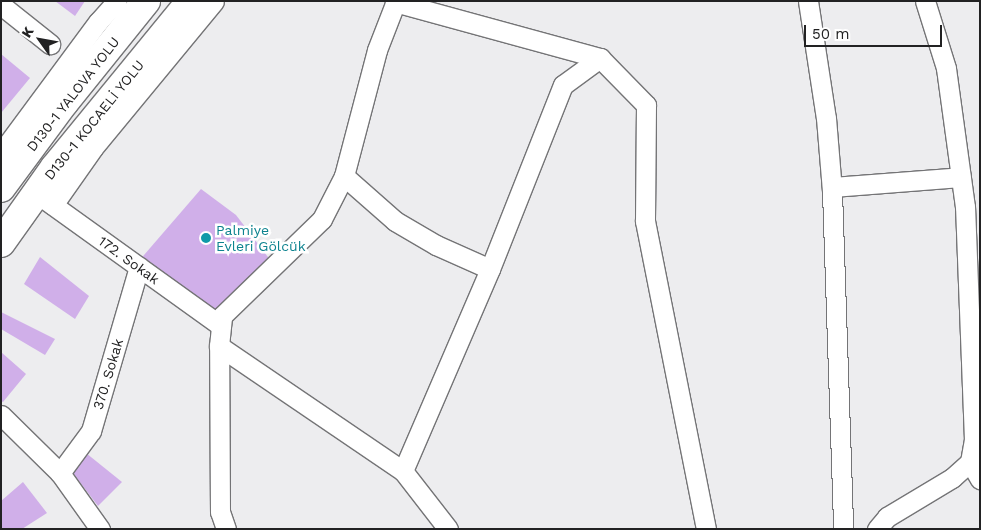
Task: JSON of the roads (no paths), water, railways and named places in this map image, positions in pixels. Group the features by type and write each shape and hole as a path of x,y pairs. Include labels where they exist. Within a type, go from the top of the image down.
{"highway":[{"name":"D130-1 YALOVA YOLU","path":"1,188 64,103 146,1"},
{"name":"D130-1 KOCAELİ YOLU","path":"1,243 44,199 191,1"}],"street":[{"path":"1,153 98,22 117,1"},
{"path":"44,199 93,148 214,1"},
{"path":"808,1 826,118 832,187 843,529"},
{"path":"925,1 946,68 961,177 972,204 974,440 975,459 980,479"},
{"path":"226,529 220,512 218,346 222,316 322,219 344,176 377,50 396,2 600,58 646,105 645,221 706,529"},
{"path":"1,5 50,44"},
{"path":"403,471 490,269 564,85 600,58"},
{"path":"344,176 395,221 436,245 490,269"},
{"path":"832,187 961,177"},
{"name":"172. Sokak","path":"44,199 221,326"},
{"name":"370. Sokak","path":"60,473 91,431 140,267"},
{"path":"218,346 403,471 442,526"},
{"path":"1,415 60,473 100,529"},
{"path":"877,529 887,517 952,478 975,459"}],"place":[{"name":"Palmiye Evleri Gölcük","path":"206,238"}]}
